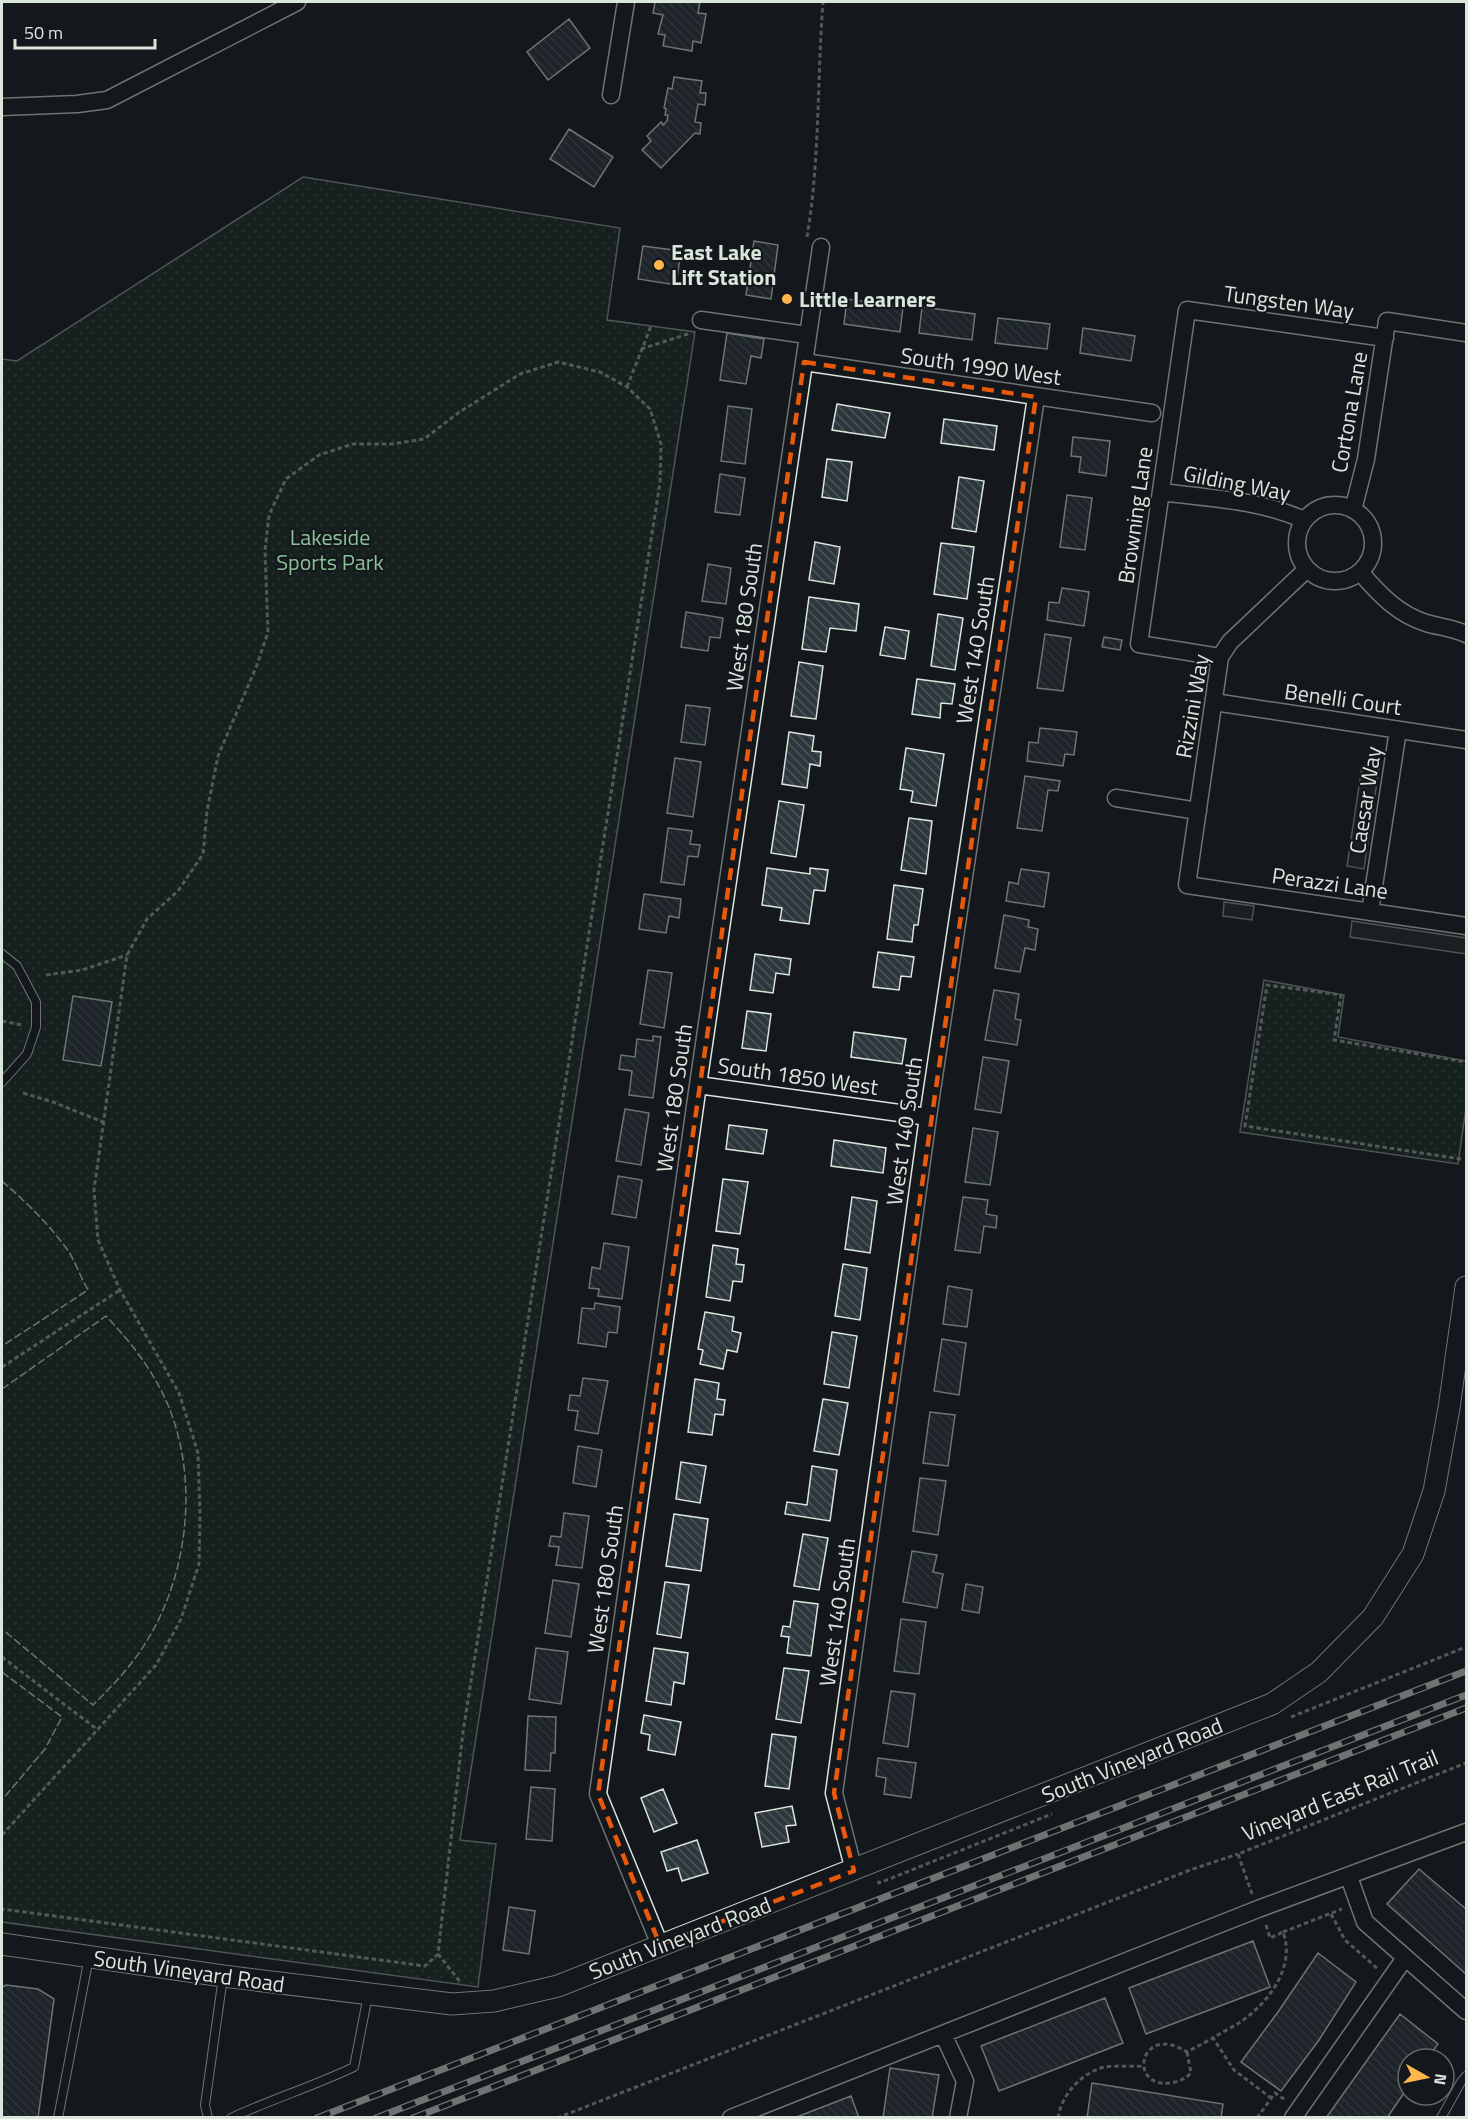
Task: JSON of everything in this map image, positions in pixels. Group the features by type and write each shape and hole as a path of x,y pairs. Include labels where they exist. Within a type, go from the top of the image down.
{"street":[{"path":"2,107 77,104 107,100 297,2"},
{"path":"611,95 626,2"},
{"name":"West 180 South","path":"660,1945 597,1794 804,362 814,244"},
{"name":"Tungsten Way","path":"1187,310 1385,338"},
{"name":"Browning Lane","path":"1187,310 1139,644 1220,657"},
{"path":"700,320 807,335"},
{"name":"Cortona Lane","path":"1353,510 1366,459 1388,321 1467,333"},
{"name":"South 1990 West","path":"804,362 1152,413"},
{"name":"West 140 South","path":"854,1871 834,1793 928,1117 1036,397"},
{"name":"Gilding Way","path":"1161,492 1268,507 1304,520"},
{"path":"1345,506 1353,510 1364,518 1373,539 1372,551 1361,573 1342,581 1330,582 1319,578 1307,569 1298,553 1296,542 1304,520 1312,512 1322,507 1345,506"},
{"name":"Rizzini Way","path":"1186,885 1220,657 1230,642 1307,569"},
{"path":"1361,573 1394,607 1408,616 1429,624 1462,629"},
{"name":"Benelli Court","path":"1214,702 1467,740"},
{"name":"Caesar Way","path":"1371,912 1398,730"},
{"path":"1116,798 1198,811"},
{"name":"Perazzi Lane","path":"1186,885 1467,926"},
{"name":"South 1850 West","path":"698,1085 928,1117"},
{"name":"South Vineyard Road","path":"2,1944 368,1995 452,2004 494,2001 558,1986 1272,1704 1319,1672 1373,1617 1413,1554 1434,1491 1467,1287"},
{"path":"731,2118 1258,1909 1467,1832"},
{"path":"1349,1877 1365,1922 1467,2011"},
{"path":"1291,2110 1405,1958"},
{"path":"943,2034 965,2081 958,2118"}],"lane":[{"path":"2,954 17,966 36,1002 36,1027 27,1054 2,1082"},
{"path":"58,2118 88,1957"},
{"path":"208,2118 205,2105 223,1976"},
{"path":"231,2118 256,2106 317,2085 354,2067 368,1995"},
{"path":"1441,2118 1461,2082 1467,2076"}],"path":[{"path":"814,244 814,195 823,2"},
{"path":"641,349 695,332 700,320"},
{"path":"627,387 651,326"},
{"path":"2,1835 156,1665 182,1619 199,1564 198,1453 179,1392 120,1290 98,1240 94,1190 127,955 147,919 178,891 203,854 207,811 218,756 257,665 268,632 265,551 268,515 286,479 319,455 353,444 392,444 424,439 458,413 520,374 558,362 600,372 627,387 650,409 661,444 660,483 463,1732 438,1954 426,1966 2,1909"},
{"path":"46,975 82,970 127,955"},
{"path":"1461,1159 1245,1126 1267,985 1341,995 1334,1040 1467,1062"},
{"path":"23,1093 53,1101 103,1122"},
{"path":"2,1367 120,1290"},
{"path":"1284,1720 1467,1647"},
{"path":"2,1657 98,1730"},
{"name":"Vineyard East Rail Trail","path":"1255,1900 1238,1854 1467,1763"},
{"path":"557,2118 1190,1870 1238,1854"},
{"path":"878,1880 879,1883 942,1859"},
{"path":"1263,1919 1270,1938 1345,1908"},
{"path":"1330,1914 1345,1940 1381,1971"},
{"path":"1187,2052 1242,2021 1276,1984 1287,1959 1283,1932"},
{"path":"438,1954 463,1985"},
{"path":"1213,2038 1234,2070 1271,2098"},
{"path":"1176,2046 1187,2052 1191,2073 1186,2078 1176,2082 1158,2082 1146,2074 1143,2060 1153,2047 1176,2046"},
{"path":"1058,2118 1061,2105 1068,2092 1090,2073 1103,2067 1143,2066"},
{"path":"1257,2118 1275,2093 1291,2110"}],"highlighted area":[{"path":"804,362 1036,397 834,1793 854,1871 660,1945 598,1794"}],"green space":[{"name":"Lakeside Sports Park","path":"303,177 620,228 607,320 695,332 460,1840 496,1844 478,1987 2,1922 2,359 17,361"},
{"path":"1264,980 1344,995 1338,1037 1466,1061 1466,1108 1458,1164 1240,1132"}],"shaded area":[{"path":"1362,766 1379,768 1364,869 1347,866"},
{"path":"1224,902 1254,906 1252,920 1223,916"},
{"path":"1352,921 1466,938 1466,954 1350,937"}],"building":[{"path":"655,2 700,2 698,13 706,14 701,43 693,41 692,51 663,46 665,35 658,34 663,15 653,13"},
{"path":"569,19 590,48 548,80 527,52"},
{"path":"674,77 702,81 700,93 706,93 705,105 698,104 695,122 701,123 700,134 695,133 661,168 642,150 651,141 647,136 661,122 663,125 667,121 668,115 665,115 666,109 664,108 668,88 672,89"},
{"path":"569,129 613,157 594,187 550,159"},
{"path":"754,241 778,245 771,299 746,295"},
{"name":"East Lake Lift Station","path":"643,246 681,251 676,285 638,279"},
{"path":"847,299 903,307 900,332 844,324"},
{"path":"922,307 975,314 972,340 919,333"},
{"path":"998,318 1050,324 1047,349 995,343"},
{"path":"1083,328 1135,336 1131,361 1080,353"},
{"path":"727,333 764,339 761,358 751,356 746,384 720,380"},
{"path":"837,404 890,413 885,438 832,430"},
{"path":"728,406 752,409 745,464 721,461"},
{"path":"944,419 997,426 994,450 941,443"},
{"path":"1073,437 1110,441 1106,476 1079,472 1081,457 1071,456"},
{"path":"827,459 852,462 847,501 822,497"},
{"path":"720,474 745,478 740,515 715,512"},
{"path":"959,477 984,481 976,532 952,528"},
{"path":"1067,495 1092,498 1085,550 1060,547"},
{"path":"815,542 840,547 834,584 809,580"},
{"path":"941,543 974,547 967,599 934,594"},
{"path":"708,564 731,568 726,604 702,601"},
{"path":"1062,588 1089,592 1084,626 1047,620 1049,602 1059,603"},
{"path":"809,597 859,604 856,631 830,628 826,652 802,649"},
{"path":"686,612 723,618 720,638 710,637 708,651 681,647"},
{"path":"938,614 963,618 955,670 931,666"},
{"path":"885,627 909,631 905,659 880,655"},
{"path":"1045,634 1071,638 1063,691 1037,688"},
{"path":"1104,637 1122,640 1120,650 1102,647"},
{"path":"799,662 823,666 816,719 791,716"},
{"path":"917,679 955,684 952,704 941,703 940,718 912,714"},
{"path":"686,705 710,708 705,745 681,742"},
{"path":"1040,728 1077,732 1074,755 1065,754 1063,766 1027,761 1029,742 1038,743"},
{"path":"789,732 814,736 812,751 821,752 820,766 810,764 807,788 782,784"},
{"path":"906,748 944,754 936,806 911,802 913,791 900,789"},
{"path":"675,758 701,762 693,817 667,813"},
{"path":"1025,776 1060,781 1058,791 1048,790 1042,831 1017,828"},
{"path":"779,801 804,805 796,857 771,853"},
{"path":"909,818 932,821 926,874 901,870"},
{"path":"668,828 692,831 690,844 700,845 698,857 688,856 684,885 661,882"},
{"path":"767,868 810,874 810,868 828,870 825,891 814,890 809,924 780,920 782,908 762,905"},
{"path":"1021,869 1049,873 1044,907 1006,901 1009,882 1018,884"},
{"path":"894,885 923,889 918,925 914,925 912,942 887,939"},
{"path":"644,894 681,899 679,918 669,916 666,933 639,929"},
{"path":"1004,915 1029,920 1028,927 1038,929 1035,950 1025,948 1020,972 995,968"},
{"path":"878,952 914,957 911,977 901,976 899,990 873,987"},
{"path":"755,954 791,959 789,975 776,973 773,993 750,990"},
{"path":"648,970 672,973 664,1028 640,1024"},
{"path":"994,990 1019,994 1015,1019 1021,1020 1017,1045 985,1040"},
{"path":"73,996 112,1002 101,1066 63,1060"},
{"path":"747,1011 771,1014 766,1051 742,1048"},
{"path":"854,1032 906,1039 902,1064 851,1057"},
{"path":"653,1036 661,1037 653,1098 629,1095 632,1071 619,1069 621,1055 635,1057 637,1039 653,1041"},
{"path":"983,1057 1009,1061 1001,1113 975,1109"},
{"path":"625,1109 649,1113 641,1165 616,1161"},
{"path":"729,1125 767,1130 763,1154 726,1149"},
{"path":"973,1128 998,1132 990,1185 965,1182"},
{"path":"834,1140 886,1148 883,1173 831,1166"},
{"path":"618,1176 642,1180 636,1218 612,1214"},
{"path":"723,1179 748,1182 740,1234 716,1231"},
{"path":"852,1197 877,1201 870,1253 845,1249"},
{"path":"963,1197 988,1200 986,1214 997,1216 996,1228 984,1226 980,1253 955,1250"},
{"path":"604,1243 629,1247 622,1299 598,1296 599,1289 589,1288 592,1267 600,1269"},
{"path":"713,1245 738,1249 736,1264 744,1265 742,1282 733,1281 730,1301 706,1297"},
{"path":"843,1264 867,1268 860,1320 835,1316"},
{"path":"948,1286 972,1290 967,1327 943,1324"},
{"path":"595,1303 620,1307 617,1333 608,1332 606,1347 578,1343 582,1308 594,1309"},
{"path":"705,1312 734,1317 732,1331 741,1333 737,1352 727,1350 723,1369 700,1364 703,1350 698,1349"},
{"path":"832,1332 857,1336 849,1388 824,1384"},
{"path":"942,1339 966,1343 959,1395 934,1391"},
{"path":"583,1378 608,1381 598,1434 575,1430 578,1411 568,1410 570,1395 580,1396"},
{"path":"695,1379 719,1383 717,1399 725,1400 723,1415 715,1414 712,1435 688,1432"},
{"path":"823,1399 848,1403 839,1455 814,1451"},
{"path":"930,1412 955,1415 948,1466 923,1463"},
{"path":"578,1446 602,1450 596,1487 573,1483"},
{"path":"681,1462 706,1466 700,1503 676,1499"},
{"path":"812,1466 837,1470 830,1521 785,1514 787,1502 807,1505"},
{"path":"920,1478 946,1481 938,1535 913,1531"},
{"path":"564,1513 589,1516 582,1568 556,1565 559,1547 549,1546 551,1536 561,1537"},
{"path":"674,1514 708,1519 701,1571 666,1566"},
{"path":"803,1534 828,1538 819,1590 794,1586"},
{"path":"912,1551 937,1555 933,1572 943,1574 937,1608 903,1602"},
{"path":"553,1580 579,1584 571,1637 545,1633"},
{"path":"665,1582 689,1585 681,1638 657,1634"},
{"path":"966,1584 983,1587 979,1613 962,1610"},
{"path":"794,1601 818,1604 811,1656 787,1653 789,1637 781,1636 783,1626 790,1627"},
{"path":"901,1619 926,1622 919,1674 894,1671"},
{"path":"536,1648 568,1652 561,1704 529,1699"},
{"path":"654,1648 688,1653 684,1684 674,1682 671,1705 646,1701"},
{"path":"784,1668 809,1671 801,1723 776,1719"},
{"path":"891,1691 915,1694 908,1747 883,1743"},
{"path":"644,1715 681,1722 675,1755 648,1750 650,1735 641,1733"},
{"path":"528,1716 556,1717 555,1753 551,1753 550,1771 525,1770"},
{"path":"772,1734 796,1737 789,1789 765,1786"},
{"path":"878,1758 916,1763 911,1798 884,1794 886,1778 876,1776"},
{"path":"531,1787 555,1789 552,1841 526,1839"},
{"path":"663,1789 677,1823 654,1832 641,1798"},
{"path":"792,1806 796,1825 786,1826 789,1842 762,1847 755,1813"},
{"path":"697,1840 708,1873 682,1881 678,1868 667,1871 661,1852"},
{"path":"1419,1869 1466,1909 1466,1974 1387,1904"},
{"path":"509,1907 535,1911 529,1954 503,1950"},
{"path":"1253,1941 1270,1987 1146,2034 1129,1988"},
{"path":"1318,1953 1356,1982 1319,2040 1281,2091 1241,2062"},
{"path":"6,1985 38,1989 54,1999 38,2118 2,2118 2,1987"},
{"path":"1105,1998 1123,2043 999,2091 981,2046"},
{"path":"1400,2014 1438,2044 1436,2047 1396,2047 1396,2105 1387,2118 1326,2118"},
{"path":"890,2068 939,2075 932,2118 883,2118"},
{"path":"1092,2083 1223,2104 1221,2118 1087,2118"},
{"path":"851,2096 859,2118 794,2118"}],"railway":[{"path":"317,2118 1466,1671"},
{"path":"376,2118 1466,1695"},
{"path":"413,2118 1466,1708"}],"fence":[{"path":"2,1181 38,1215 62,1242 88,1290 2,1346"},
{"path":"2,1389 106,1316 141,1358 168,1405 178,1435 184,1466 186,1498 179,1562 170,1593 157,1623 130,1665 93,1705 2,1629"},
{"path":"2,1672 62,1717 45,1749 2,1800"}],"place":[{"name":"East Lake Lift Station","path":"659,265"},
{"name":"Little Learners","path":"787,299"}]}
